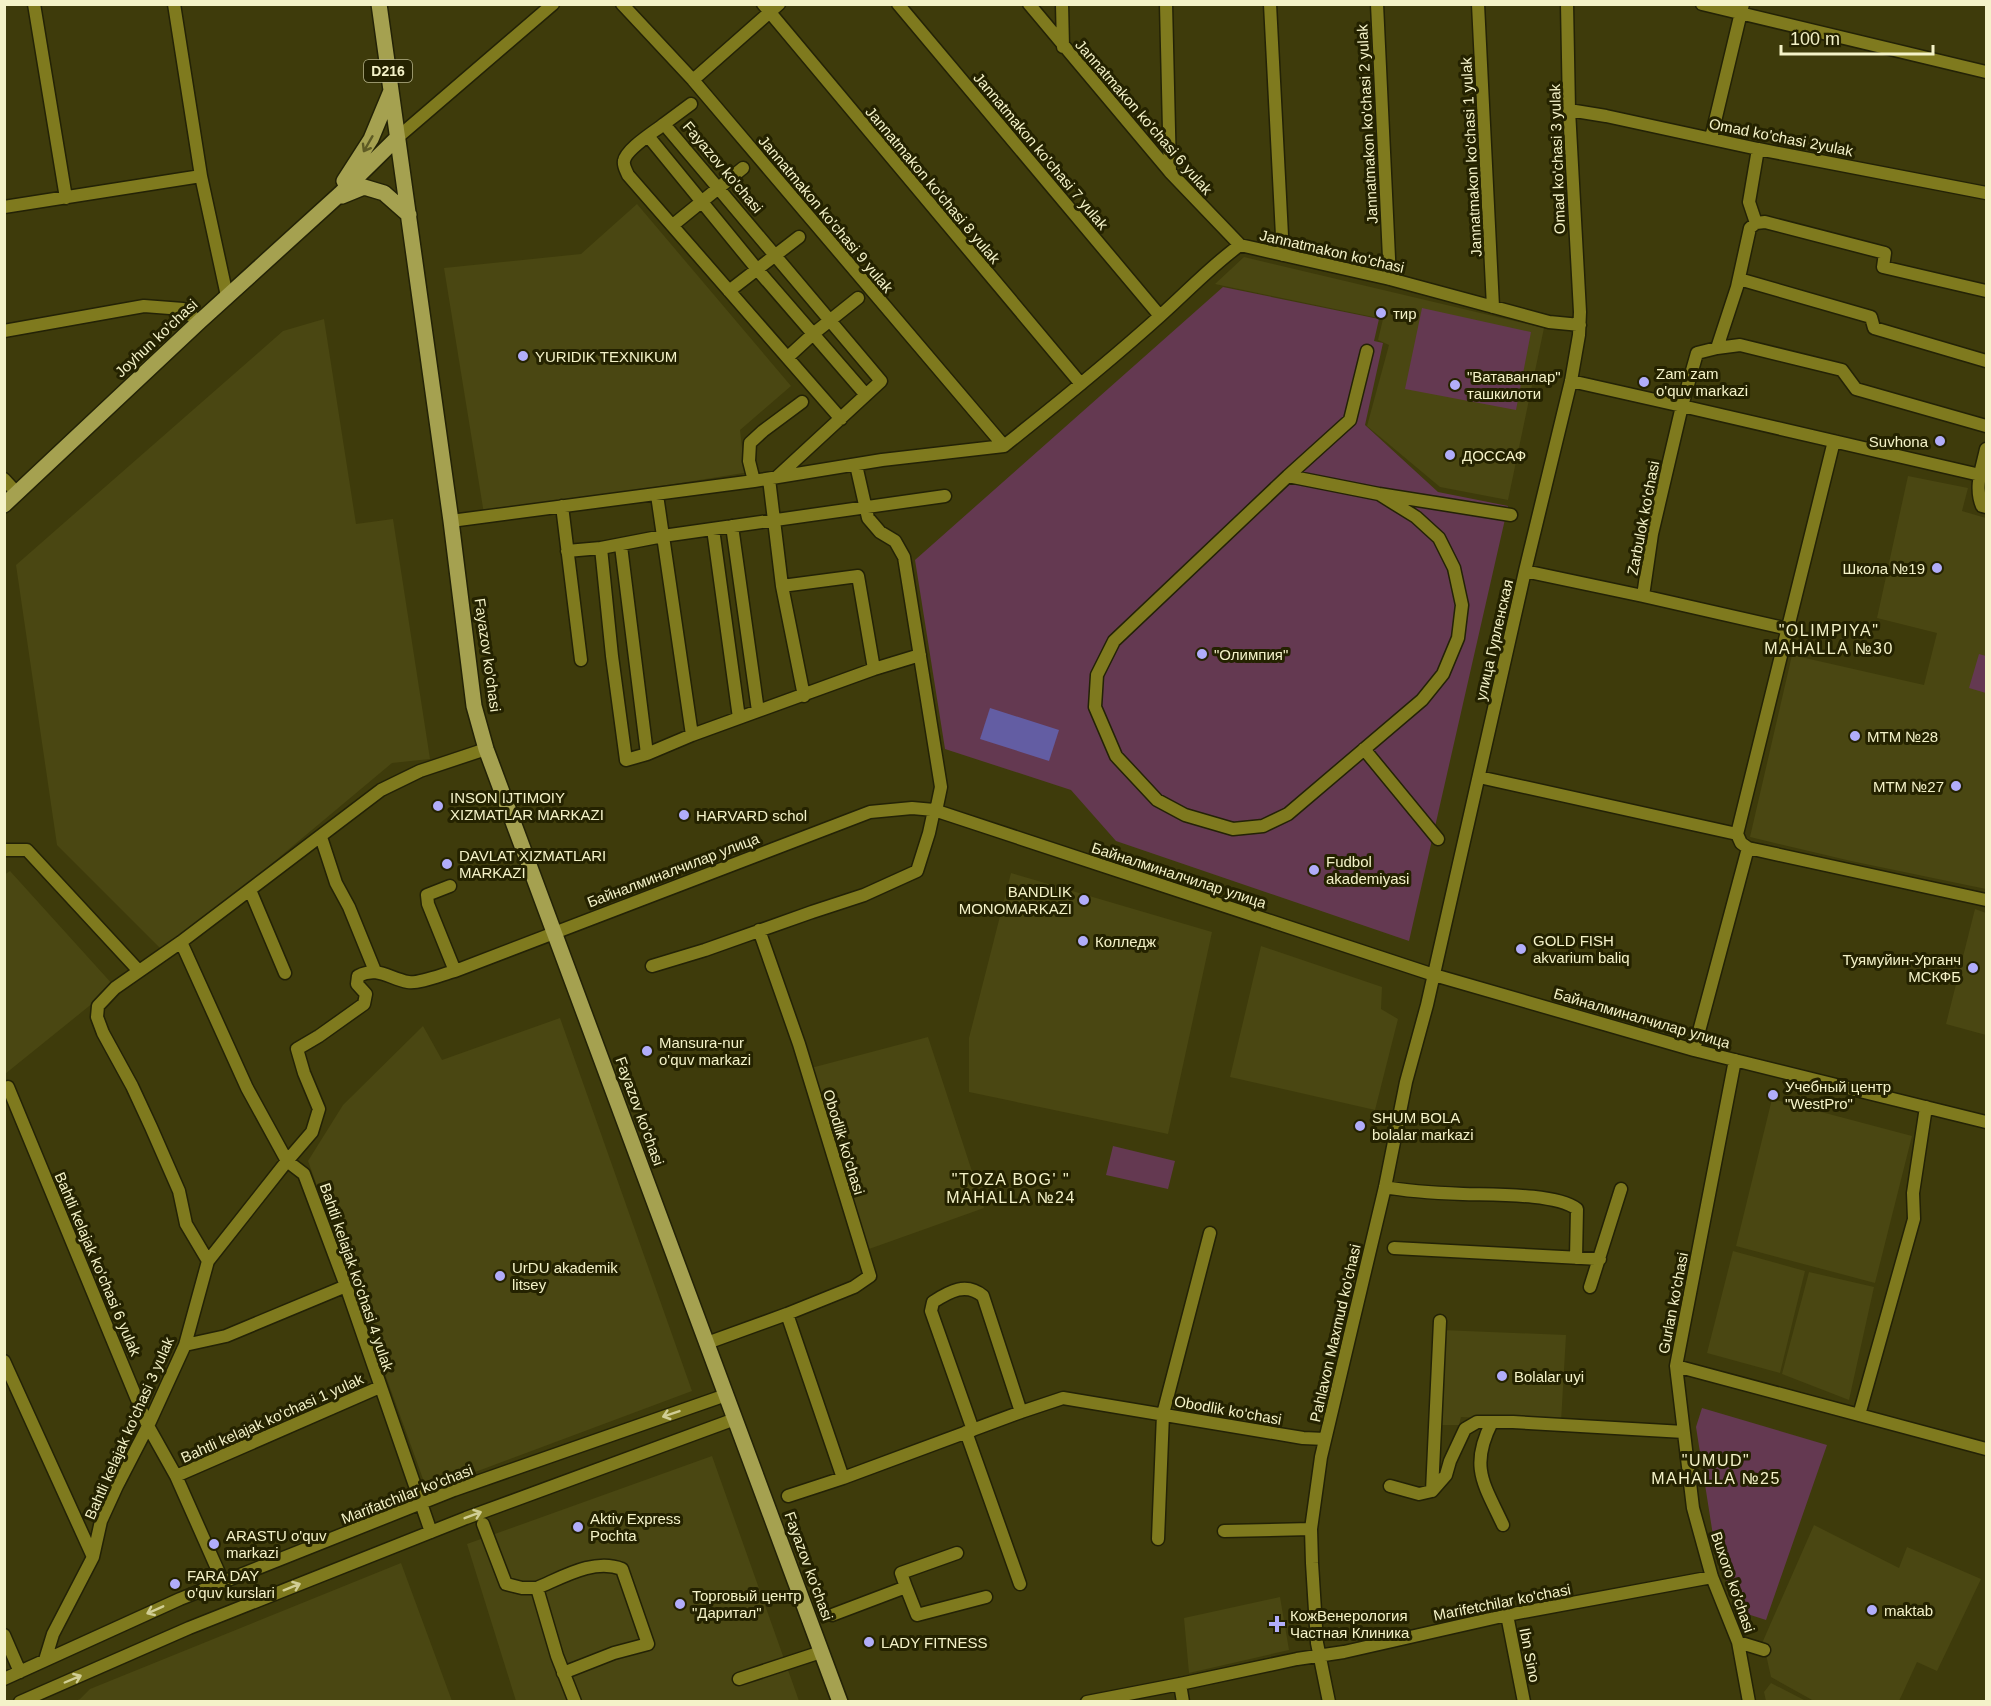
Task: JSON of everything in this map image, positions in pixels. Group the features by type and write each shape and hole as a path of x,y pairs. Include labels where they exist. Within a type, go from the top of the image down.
{"main road":[{"name":"Fayazov ko'chasi","path":"379,4 451,521 474,706 486,748 840,1701"},
{"path":"334,199 371,139 391,90"},
{"path":"334,199 397,138"},
{"path":"334,199 364,187 384,193 409,215"},
{"name":"Joyhun ko'chasi","path":"4,505 334,199"}],"street":[{"path":"34,4 66,198"},
{"path":"174,4 201,176 227,296"},
{"path":"397,138 553,4"},
{"name":"Jannatmakon ko'chasi 9 yulak","path":"622,4 693,80 1004,446"},
{"name":"Jannatmakon ko'chasi 7 yulak","path":"898,4 1160,316"},
{"name":"Jannatmakon ko'chasi 6 yulak","path":"1029,4 1170,172 1240,245"},
{"path":"1062,4 1063,47"},
{"path":"1166,4 1170,172"},
{"path":"1270,4 1283,255"},
{"name":"Jannatmakon ko'chasi 2 yulak","path":"1377,4 1390,279"},
{"name":"Jannatmakon ko'chasi 1 yulak","path":"1478,4 1493,307"},
{"name":"Omad ko'chasi 3 yulak","path":"1567,4 1569,110 1580,312"},
{"path":"1702,4 1742,9 1986,72"},
{"path":"693,80 770,7"},
{"name":"Jannatmakon ko'chasi 8 yulak","path":"770,7 1081,384"},
{"path":"1711,138 1742,9"},
{"path":"664,124 691,104"},
{"name":"Omad ko'chasi 2yulak","path":"1569,110 1986,193"},
{"name":"Fayazov ko'chasi","path":"773,478 841,419 880,381 664,124 629,151 624,159 624,167 628,175 841,419"},
{"path":"648,136 756,268 866,395"},
{"path":"1756,223 1749,202 1758,149"},
{"path":"674,225 743,168"},
{"path":"4,207 201,176"},
{"path":"1717,348 1739,279 1750,228 1756,223 1765,222 1886,253 1883,267 1986,291"},
{"path":"729,291 799,237"},
{"name":"Jannatmakon ko'chasi","path":"1004,446 1081,384 1240,245 1390,279 1549,322 1580,325"},
{"path":"1739,279 1871,316 1874,328 1986,361"},
{"path":"788,357 858,298"},
{"path":"4,331 144,306 183,309 199,322"},
{"name":"улица Гурленская","path":"1434,975 1525,571 1571,381 1580,312"},
{"name":"Zarbulok ko'chasi","path":"1788,629 1643,596 1652,534 1697,352 1740,345 1842,370 1856,389 1986,426"},
{"path":"1367,351 1350,420 1114,641 1097,675 1095,707 1116,756 1157,800 1185,816 1233,829 1263,826 1288,814 1422,700 1443,674 1458,638 1462,605 1454,568 1439,538 1416,516 1379,494"},
{"path":"1571,381 1980,475"},
{"path":"754,481 748,461 750,443 802,402"},
{"path":"1834,441 1737,834 1741,843 1748,848 1986,900"},
{"path":"451,521 657,495 856,465 1004,446"},
{"path":"1986,449 1977,495 1982,506 1986,507"},
{"path":"652,966 864,895 917,871 940,787 904,557 895,541 880,532 868,518 856,465"},
{"path":"1288,476 1379,494 1511,515"},
{"path":"773,478 773,520 782,586 804,696"},
{"path":"4,479 18,493"},
{"path":"657,495 692,735"},
{"path":"567,551 621,546 663,536 945,496"},
{"path":"562,506 581,660"},
{"path":"732,526 758,711"},
{"path":"713,529 739,718"},
{"path":"621,546 646,754"},
{"path":"602,548 600,550 612,656 626,760 874,669 920,655"},
{"path":"1525,571 1643,596"},
{"path":"782,586 858,576 874,669"},
{"path":"208,1261 186,1224 179,1191 132,1086 103,1033 97,1017 98,1006 115,988 181,942 381,790 420,771 486,748"},
{"path":"1364,749 1438,839"},
{"path":"1479,777 1737,834"},
{"name":"Байналминалчилар улица","path":"375,971 410,982 455,971 870,812 912,808 935,810 1434,975 1694,1050 1986,1122"},
{"path":"321,837 336,884 349,907 375,971"},
{"path":"1694,1050 1748,848"},
{"path":"4,850 27,850 139,971"},
{"path":"450,886 427,895 428,904 455,971"},
{"path":"250,890 285,973"},
{"name":"Obodlik ko'chasi","path":"707,1343 854,1287 870,1276 799,1044 759,930"},
{"name":"Bahtli kelajak ko'chasi 4 yulak","path":"181,942 230,1053 286,1161 304,1174 346,1286 431,1532"},
{"name":"Bahtli kelajak ko'chasi 3 yulak","path":"45,1660 54,1634 93,1557 101,1521 185,1345 208,1261 286,1161 312,1132 319,1109 304,1073 297,1048 319,1036 363,1004 366,994 357,984 358,975 367,971 375,971"},
{"name":"Pahlavon Maxmud ko'chasi","path":"1329,1701 1320,1656 1314,1604 1311,1529 1325,1439 1385,1187 1406,1082 1434,975"},
{"name":"Gurlan ko'chasi","path":"1735,1060 1676,1366 1986,1449"},
{"name":"Bahtli kelajak ko'chasi 6 yulak","path":"8,1087 148,1426 176,1476 223,1582"},
{"path":"1859,1415 1914,1219 1913,1193 1926,1107"},
{"path":"1385,1187 1407,1191 1517,1197 1568,1203 1577,1209 1576,1258"},
{"path":"1590,1287 1622,1189"},
{"path":"1158,1539 1163,1414 1210,1233"},
{"path":"1394,1248 1600,1259"},
{"path":"185,1345 226,1336 346,1286"},
{"path":"1020,1584 931,1311 933,1302 945,1294 967,1287 975,1289 983,1296 1021,1412"},
{"path":"787,1314 843,1478"},
{"path":"1432,1491 1440,1321"},
{"path":"4,1361 93,1557"},
{"name":"Buxoro ko'chasi","path":"1676,1366 1693,1508 1712,1577 1738,1642 1749,1701"},
{"name":"Bahtli kelajak ko'chasi 1 yulak","path":"176,1476 380,1387"},
{"name":"Marifatchilar ko'chasi","path":"4,1678 180,1599 421,1503 726,1395"},
{"name":"Obodlik ko'chasi","path":"788,1496 1063,1398 1303,1438 1325,1439"},
{"path":"20,1701 189,1628 431,1532 735,1419"},
{"path":"1390,1486 1419,1494 1432,1491 1446,1475 1450,1461 1466,1430 1477,1422 1684,1432"},
{"path":"1492,1422 1480,1453 1479,1467 1482,1480 1503,1525"},
{"path":"483,1524 506,1584 522,1588 537,1588 579,1570 610,1565 622,1569 648,1644 614,1653 563,1674"},
{"path":"1224,1531 1311,1529"},
{"path":"957,1552 901,1573 917,1615 986,1597"},
{"name":"Marifetchilar ko'chasi","path":"1087,1701 1320,1656 1507,1615 1712,1577"},
{"path":"832,1615 906,1587"},
{"path":"537,1588 563,1674 575,1701"},
{"name":"Ibn Sino","path":"1507,1615 1524,1701"},
{"path":"4,1635 20,1672"},
{"path":"1738,1642 1764,1650"},
{"path":"739,1679 821,1652"},
{"path":"1180,1684 1183,1701"}],"shaded area":[{"path":"637,204 791,386 740,430 744,465 750,472 484,514 444,268 581,254"},
{"name":"\"Ватаванлар\" ташкилоти","path":"1244,257 1544,328 1508,500 1440,487 1367,426 1389,345 1378,340 1383,319 1215,284"},
{"name":"\"Олимпия\"","path":"1223,287 1379,319 1374,341 1383,343 1365,425 1438,492 1508,506 1409,941 1116,841 1071,790 945,749 915,560"},
{"path":"1422,308 1531,332 1516,410 1405,389"},
{"path":"324,319 356,524 393,519 430,759 392,763 165,953 57,845 16,565 283,331"},
{"path":"1908,476 1968,488 1962,511 1986,518 1986,889 1750,837 1792,655 1924,685 1937,633 1877,618"},
{"path":"1979,654 1986,656 1986,693 1969,688"},
{"path":"990,708 1059,730 1049,761 980,739"},
{"path":"10,871 114,986 5,1074 4,875"},
{"path":"1011,873 1212,932 1168,1134 969,1092 969,1038"},
{"name":"Туямуйин-Урганч МСКФБ","path":"1975,909 1986,913 1986,1035 1946,1024"},
{"path":"1261,946 1382,987 1381,1009 1398,1019 1375,1110 1230,1077"},
{"name":"UrDU akademik litsey","path":"560,1018 692,1391 427,1490 308,1161 343,1105 423,1026 442,1060"},
{"path":"928,1037 984,1208 869,1249 811,1068"},
{"path":"1772,1099 1912,1136 1875,1283 1736,1246"},
{"path":"1113,1146 1175,1161 1168,1189 1106,1175"},
{"path":"1733,1251 1805,1271 1780,1373 1707,1353"},
{"path":"1809,1272 1874,1287 1849,1400 1782,1374"},
{"name":"Bolalar uyi","path":"1442,1330 1566,1335 1561,1422 1461,1417 1459,1425 1439,1425"},
{"path":"1702,1408 1827,1445 1766,1620 1741,1612 1717,1561 1696,1427"},
{"path":"712,1456 799,1701 516,1701 467,1544"},
{"name":"maktab","path":"1814,1525 1899,1568 1907,1547 1981,1579 1937,1671 1917,1662 1899,1701 1814,1701 1771,1677 1763,1641"},
{"path":"401,1563 452,1701 75,1701 90,1689"},
{"path":"1280,1597 1289,1650 1189,1673 1184,1618"},
{"path":"1771,1683 1806,1701 1766,1701 1764,1692"}],"place":[{"name":"тир","path":"1381,313"},
{"name":"YURIDIK TEXNIKUM","path":"523,356"},
{"name":"Zam zam o'quv markazi","path":"1644,382"},
{"name":"\"Ватаванлар\" ташкилоти","path":"1455,385"},
{"name":"Suvhona","path":"1940,441"},
{"name":"ДОССАФ","path":"1450,455"},
{"name":"Школа №19","path":"1937,568"},
{"name":"\"Олимпия\"","path":"1202,654"},
{"name":"MTM №28","path":"1855,736"},
{"name":"MTM №27","path":"1956,786"},
{"name":"INSON IJTIMOIY XIZMATLAR MARKAZI","path":"438,806"},
{"name":"HARVARD schol","path":"684,815"},
{"name":"DAVLAT XIZMATLARI MARKAZI","path":"447,864"},
{"name":"Fudbol akademiyasi","path":"1314,870"},
{"name":"BANDLIK MONOMARKAZI","path":"1084,900"},
{"name":"Колледж","path":"1083,941"},
{"name":"GOLD FISH akvarium baliq","path":"1521,949"},
{"name":"Туямуйин-Урганч МСКФБ","path":"1973,968"},
{"name":"Mansura-nur o'quv markazi","path":"647,1051"},
{"name":"Учебный центр \"WestPro\"","path":"1773,1095"},
{"name":"SHUM BOLA bolalar markazi","path":"1360,1126"},
{"name":"UrDU akademik litsey","path":"500,1276"},
{"name":"Bolalar uyi","path":"1502,1376"},
{"name":"Aktiv Express Pochta","path":"578,1527"},
{"name":"ARASTU o'quv markazi","path":"214,1544"},
{"name":"FARA DAY o'quv kurslari","path":"175,1584"},
{"name":"Торговый центр \"Даритал\"","path":"680,1604"},
{"name":"maktab","path":"1872,1610"},
{"name":"КожВенерология Частная Клиника","path":"1277,1624"},
{"name":"LADY FITNESS","path":"869,1642"}],"district":[{"name":"\"OLIMPIYA\" MAHALLA №30","path":"1829,639"},
{"name":"\"TOZA BOG' \" MAHALLA №24","path":"1011,1188"},
{"name":"\"UMUD\" MAHALLA №25","path":"1716,1469"}]}
